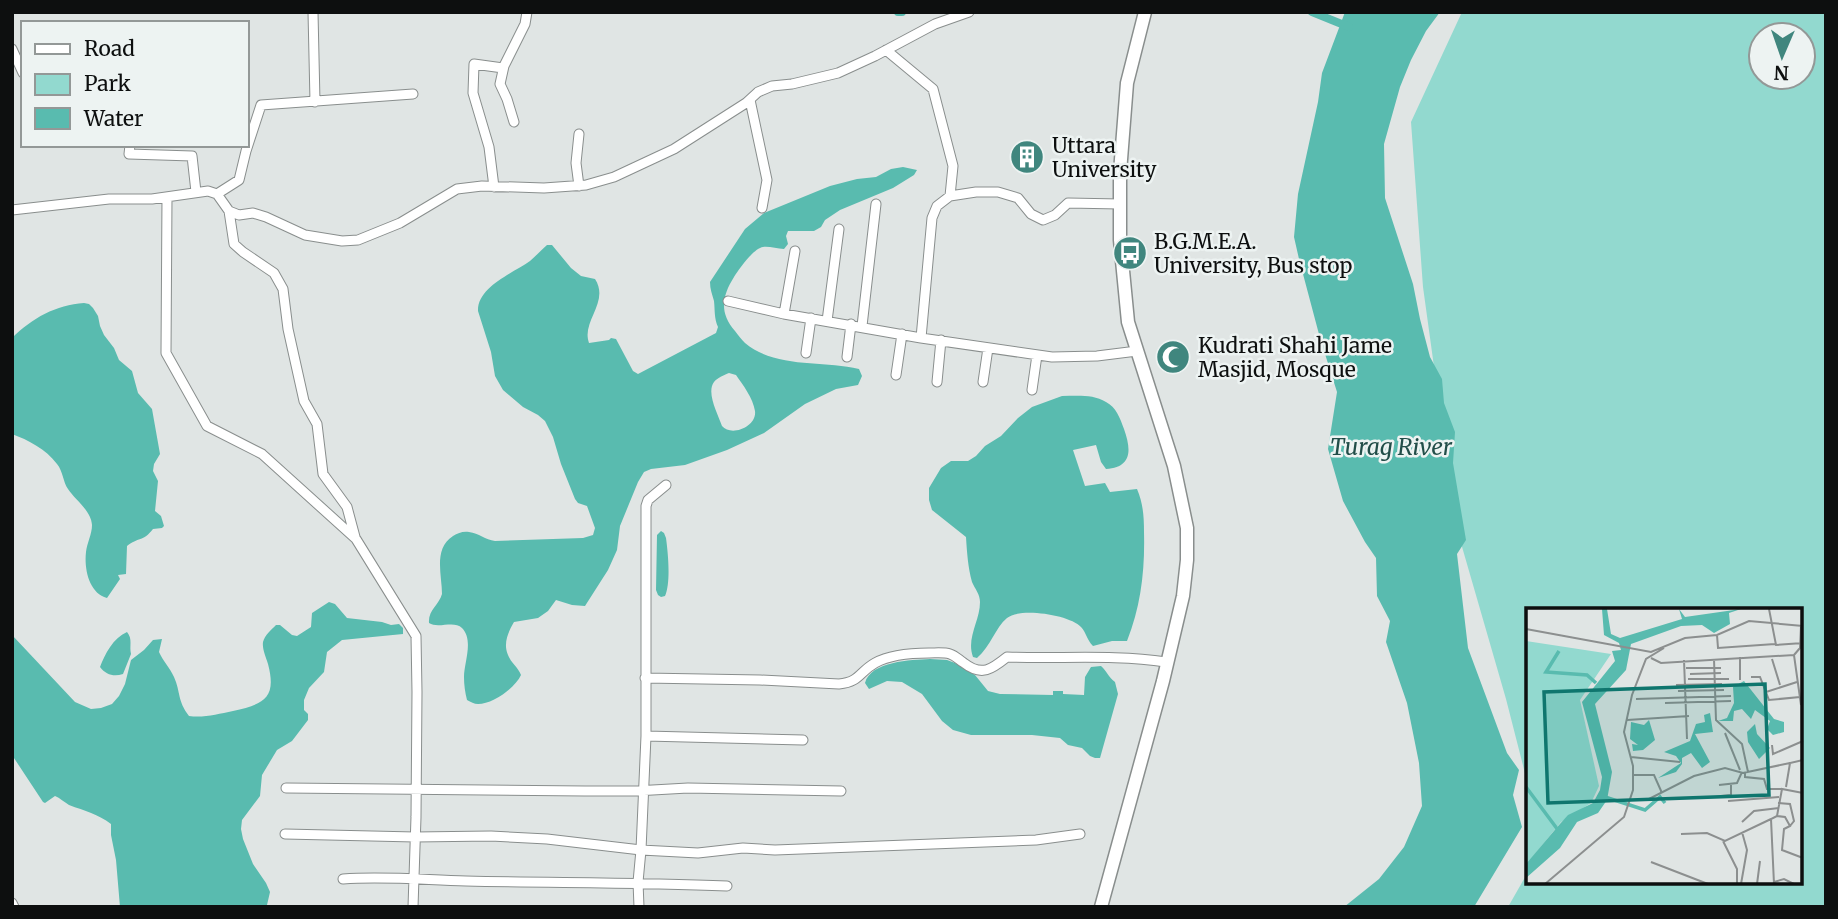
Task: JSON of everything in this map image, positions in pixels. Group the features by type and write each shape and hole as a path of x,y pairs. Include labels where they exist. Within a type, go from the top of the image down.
{"highway":[{"path":"1101,907 1177,627 1187,560 1187,528 1174,466 1128,322 1119,240 1127,83 1145,12"}],"street":[{"path":"313,12 315,102"},
{"path":"514,122 500,84 503,68 525,24 527,12"},
{"path":"229,211 239,215 266,217 305,235 342,241 358,240 400,223 457,190 579,186 614,177 663,155 772,86 830,76 935,24 969,12"},
{"path":"12,49 21,69"},
{"path":"886,50 933,89 953,166 950,196"},
{"path":"494,187 489,146 473,93 474,64 503,68"},
{"path":"248,144 261,105 413,94"},
{"path":"750,100 767,180 762,208"},
{"path":"579,134 576,163 579,186"},
{"path":"130,147 129,154 192,156 196,192"},
{"path":"217,194 239,180 247,147"},
{"path":"12,210 109,199 152,199 208,191 217,194 229,211 234,244 274,273 283,289 288,329 304,401 317,424 323,474 347,507 356,539 416,636 413,907"},
{"path":"921,338 932,218 937,206 950,196 998,192 1018,198 1031,214 1043,220 1055,215 1068,203 1120,204"},
{"path":"167,197 166,353 207,426 262,454 356,539"},
{"path":"862,326 876,204"},
{"path":"827,320 839,229"},
{"path":"784,314 795,251"},
{"path":"728,301 784,314 921,338 1052,357 1097,356 1137,351"},
{"path":"806,353 811,318"},
{"path":"847,356 851,324"},
{"path":"896,375 902,334"},
{"path":"937,382 941,340"},
{"path":"983,382 988,348"},
{"path":"1032,390 1037,355"},
{"path":"639,907 646,736 646,506 648,500 666,485"},
{"path":"645,678 852,683 863,671 877,662 916,653 953,654 966,666 978,671 995,668 1007,657 1087,657 1166,662"},
{"path":"646,736 803,740"},
{"path":"286,788 585,791 688,788 841,791"},
{"path":"285,834 491,836 698,853 743,848 775,850 1036,840 1080,834"},
{"path":"343,879 374,877 727,886"}],"green space":[{"path":"1462,12 1826,12 1826,907 1508,907 1526,876 1526,884 1803,884 1803,608 1526,608 1526,777 1456,526 1423,287 1411,122"}],"water":[{"name":"Turag River","path":"1345,12 1440,12 1426,31 1400,87 1384,144 1385,198 1413,284 1430,357 1442,379 1444,403 1455,432 1453,463 1466,540 1457,554 1468,648 1507,753 1519,770 1513,795 1522,827 1474,907 1344,907 1379,879 1404,847 1422,806 1419,763 1407,703 1386,642 1390,621 1377,596 1376,558 1343,501 1328,449 1337,392 1294,237 1298,194 1322,73"},
{"path":"903,167 917,170 914,175 893,188 840,210 814,231 788,231 788,244 784,249 759,248 736,273 724,304 726,318 730,324 745,343 757,351 785,360 859,369 862,376 858,385 836,389 805,404 764,433 727,450 685,465 644,472 620,526 617,550 608,570 585,606 556,600 548,611 538,618 514,622 506,647 509,658 521,675 518,680 503,694 490,701 478,704 467,700 464,680 468,645 466,633 459,626 429,623 430,615 442,594 440,563 447,541 461,532 473,533 495,541 583,538 593,535 595,528 587,506 575,499 545,421 503,390 495,376 491,352 478,311 483,295 497,282 530,261 547,245 552,245 571,268 581,276 595,279 599,287 598,304 589,327 589,343 616,339 633,371 638,374 716,333 718,327 710,282 745,229 764,213 830,186 876,177 891,169","holes":["729,373 736,375 752,401 755,417 743,429 731,431 722,426 711,392 714,382 719,378"]},
{"path":"84,303 93,308 104,335 119,360 132,371 138,393 152,409 160,454 153,471 158,481 155,511 161,516 164,526 153,529 127,546 126,574 118,575 120,579 107,598 92,586 87,573 86,552 92,525 89,515 68,489 53,459 36,446 12,434 12,338 45,314 64,306"},
{"path":"1062,396 1090,397 1109,404 1119,417 1126,436 1128,456 1115,468 1106,469 1096,445 1073,450 1085,486 1105,483 1110,492 1137,489 1139,494 1143,515 1144,560 1139,601 1132,628 1127,641 1112,641 1093,646 1081,627 1067,619 1023,613 1007,618 982,653 977,658 973,657 971,643 980,602 972,582 966,537 932,510 929,488 941,468 951,461 968,461 1001,436 1032,407"},
{"path":"661,531 666,538 668,583 665,596 661,597 656,590 657,535"},
{"path":"329,602 335,604 347,618 399,624 403,628 403,634 342,640 327,652 324,672 309,688 304,700 308,720 292,741 277,750 262,775 260,796 242,820 241,829 253,864 270,892 267,905 120,907 111,824 55,796 43,802 12,755 12,635 75,702 91,709 112,704 125,684 131,660 153,640 162,639 159,652 174,677 185,710 189,716 206,716 244,708 265,698 271,685 263,647 265,637 276,625 297,636 311,627 312,613"},
{"path":"127,632 131,654 123,674 108,674 100,667 104,657 114,642"},
{"path":"930,659 955,663 975,675 988,691 1000,694 1053,695 1053,691 1063,691 1063,694 1084,695 1085,677 1091,667 1101,666 1115,682 1118,694 1100,758 1090,756 1082,748 1068,745 1060,738 971,735 953,730 942,721 922,694 902,682 887,681 869,689 865,683 875,670 883,666"}],"waterway":[{"path":"1312,12 1349,27"}],"place":[{"name":"Uttara University","path":"1027,157"},
{"name":"B.G.M.E.A. University, Bus stop","path":"1130,253"},
{"name":"Kudrati Shahi Jame Masjid, Mosque","path":"1173,357"}]}
